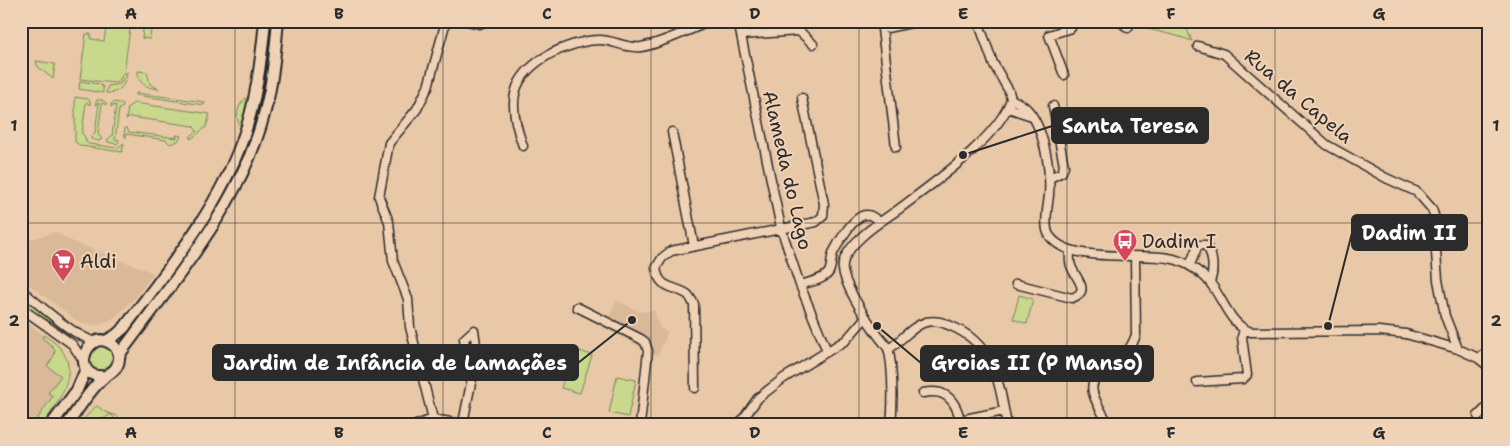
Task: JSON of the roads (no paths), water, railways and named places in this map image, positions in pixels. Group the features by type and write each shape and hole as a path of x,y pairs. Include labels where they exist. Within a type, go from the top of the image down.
{"main road":[{"path":"51,425 77,390 85,364 85,351 95,342 106,341 124,328 200,225 224,185 243,139 251,110 260,65 265,21"},
{"path":"67,425 94,387 117,367 122,351 203,242 234,193 251,155 265,113 274,64 278,21"},
{"path":"106,341 115,347 119,357"},
{"path":"85,364 93,375 106,376"}],"street":[{"path":"433,418 410,327 408,299 393,261 389,222 379,197 389,142 417,109 428,87 446,21"},
{"path":"468,21 479,24 487,21"},
{"path":"523,146 516,123 514,100 516,89 524,74 546,57 570,46 591,40 607,40 630,47 648,45 712,21"},
{"name":"Alameda do Lago","path":"738,21 781,228 800,285 827,351"},
{"path":"896,147 882,29 922,21"},
{"path":"890,425 893,382 889,350 866,317 846,283 843,276 843,263 855,243 879,222 929,186 982,143 1008,108 1011,99 1009,91 993,63 978,21"},
{"path":"1064,75 1049,35 1071,28 1070,21"},
{"path":"1120,21 1128,28 1129,21"},
{"path":"741,35 799,32 813,44"},
{"name":"Rua da Capela","path":"1198,46 1224,54 1327,145 1386,178 1417,192 1432,209 1437,225 1438,280 1445,316 1458,349"},
{"path":"695,388 694,304 688,295 672,289 661,282 656,268 662,258 670,251 816,222 822,216 824,204 802,98"},
{"path":"1011,99 1026,108 1033,117 1043,141 1050,178 1047,218 1048,232 1060,246 1070,250 1176,259 1190,265 1210,282 1237,324 1252,332 1379,331 1406,334 1458,349 1478,358 1489,367"},
{"path":"1050,178 1062,172 1064,166 1053,106"},
{"path":"1008,108 1033,117"},
{"path":"672,132 694,246"},
{"path":"800,285 825,276 830,270 832,254 840,240 859,217 870,216 879,222"},
{"path":"1190,265 1198,245 1205,245 1209,248 1212,276 1210,282"},
{"path":"1016,284 1072,298 1078,296 1082,286 1070,265 1070,250"},
{"path":"1109,425 1092,392 1094,380 1099,372 1124,355 1132,345 1136,335 1135,257"},
{"path":"21,290 65,324 85,338 95,342"},
{"path":"577,307 641,339 647,346 640,425"},
{"path":"21,308 72,344 85,364"},
{"path":"739,425 758,398 846,340 866,317"},
{"path":"889,350 920,324 939,321 958,329 979,345 994,366 1007,425"},
{"path":"1197,382 1243,379 1247,375 1242,337 1244,329"},
{"path":"416,425 433,418 466,424 472,378 464,339 474,330 480,372 472,378"},
{"path":"1478,358 1489,351"},
{"path":"923,393 943,394 957,408 960,423 1004,411"},
{"path":"1478,416 1489,405"}],"place":[{"name":"Santa Teresa","path":"963,155"},
{"name":"Dadim I","path":"1125,262"},
{"name":"Aldi","path":"63,282"},
{"name":"Jardim de Infância de Lamaçães","path":"632,320"},
{"name":"Groias II (P Manso)","path":"877,326"},
{"name":"Dadim II","path":"1328,326"}]}
